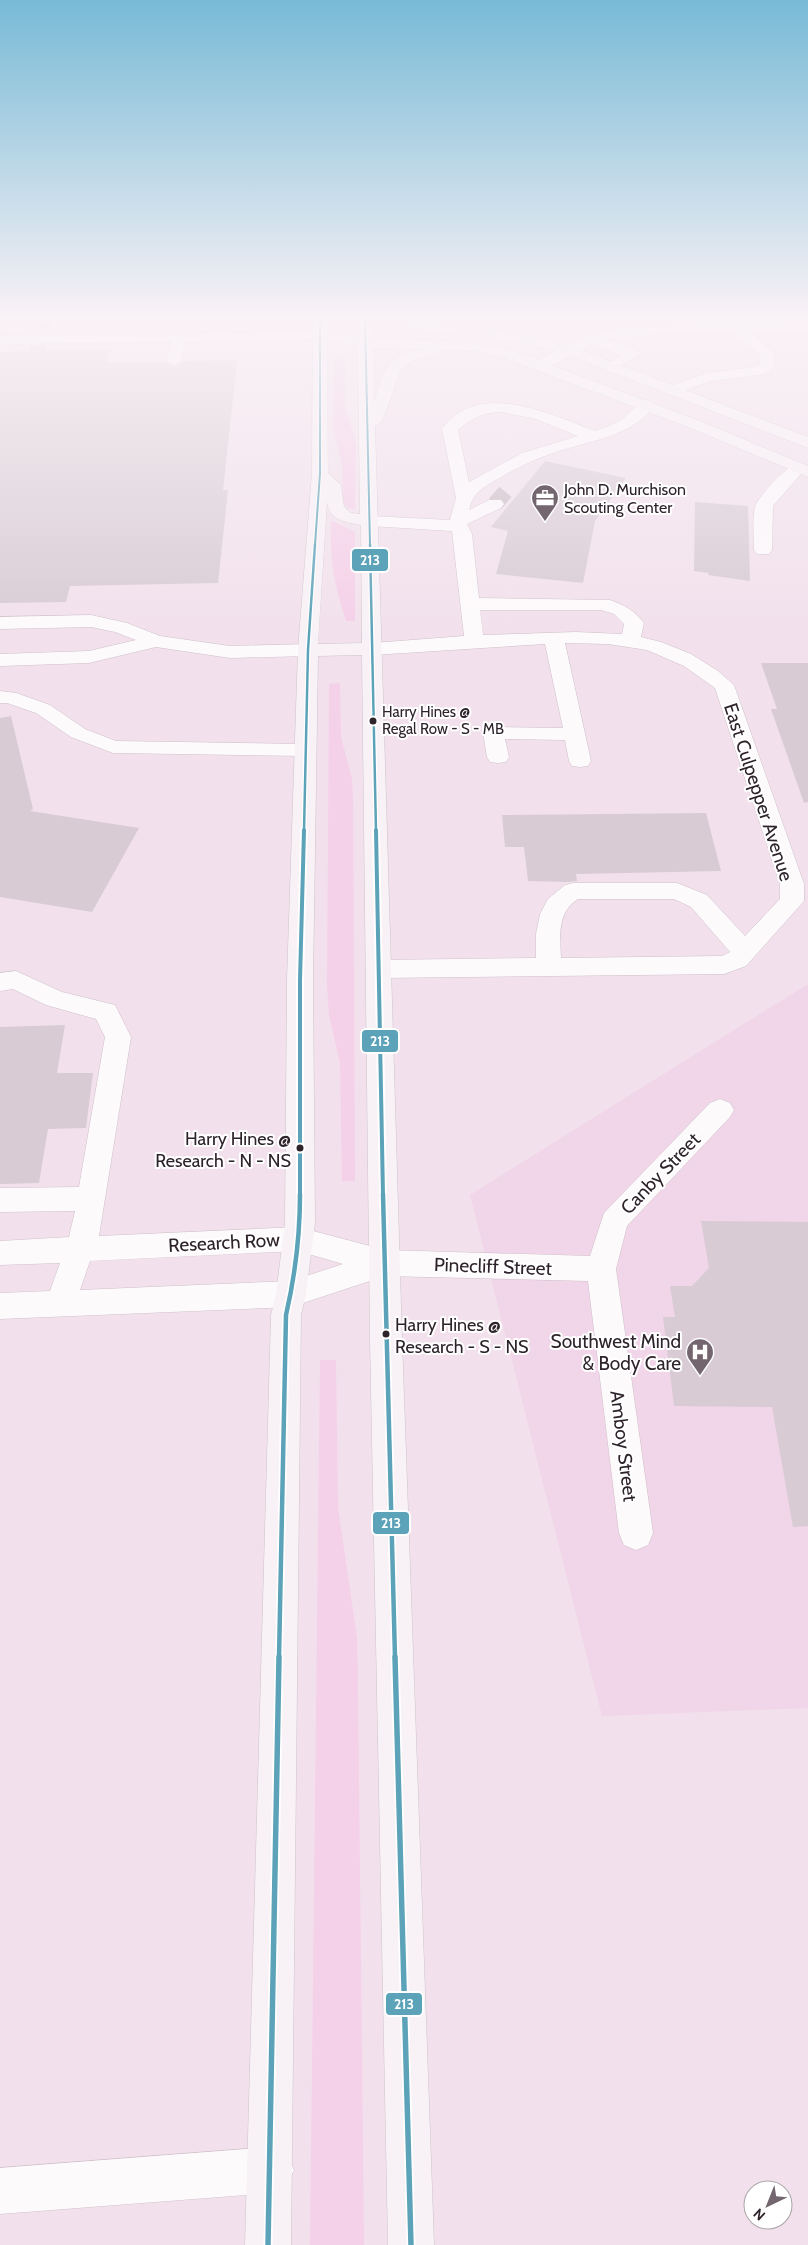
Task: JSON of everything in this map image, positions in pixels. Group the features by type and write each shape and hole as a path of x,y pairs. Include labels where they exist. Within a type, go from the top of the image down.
{"main road":[{"path":"268,2245 271,2170 286,1315 291,1294 300,1223 300,980 305,750 308,650 320,473 320,424"},
{"path":"368,424 385,1263 411,2245"},
{"path":"368,432 373,424"},
{"path":"690,424 803,470"},
{"path":"738,424 757,430 786,434"},
{"path":"760,424 808,442"},
{"path":"320,473 333,485 336,509 346,517 370,520"},
{"path":"308,650 373,649"}],"street":[{"path":"454,424 450,429 464,497 458,524 463,534 474,640"},
{"path":"561,424 593,436"},
{"path":"464,497 476,485 511,464 541,451 593,436 626,424"},
{"path":"508,482 511,464"},
{"path":"763,550 764,506 775,491 803,470"},
{"path":"370,520 458,524 495,504"},
{"path":"470,604 603,604 621,610 634,623 631,640"},
{"path":"0,623 91,621 120,627 156,641 230,652 308,650"},
{"name":"East Culpepper Avenue","path":"373,649 474,640 592,637 631,640 676,654 699,666 724,685 792,884 792,901 737,960 724,965 379,969"},
{"path":"554,638 580,761"},
{"path":"0,660 89,657 156,641"},
{"path":"0,697 8,697 43,709 78,733 113,748 305,750"},
{"path":"498,757 493,733 574,734"},
{"path":"549,967 549,918 562,897 573,891 678,891 699,901 745,952"},
{"path":"0,982 16,980 55,999 106,1012 118,1037 86,1232 60,1304"},
{"name":"Canby Street","path":"601,1269 614,1220 720,1110"},
{"path":"0,1200 91,1198"},
{"name":"Research Row","path":"0,1253 298,1239 385,1263"},
{"path":"0,1306 291,1294 385,1263"},
{"name":"Pinecliff Street","path":"385,1263 601,1269"},
{"name":"Amboy Street","path":"601,1269 636,1533"},
{"path":"7,2190 271,2170"}],"shaded area":[{"path":"333,424 350,424 354,436 356,447 355,509 348,509 343,502 342,464"},
{"path":"333,521 355,532 355,621 346,621 338,596 331,549 331,522"},
{"path":"340,683 341,737 352,779 353,797 355,1181 342,1181 340,1063 329,1015 327,986 329,684"},
{"path":"808,984 808,1708 602,1716 470,1195"},
{"path":"320,1360 336,1360 338,1507 357,1638 364,2245 310,2245"}],"building":[{"path":"0,424 230,424 223,490 228,490 218,583 70,586 66,602 0,603"},
{"name":"John D. Murchison Scouting Center","path":"545,461 626,478 595,521 583,583 496,574 508,531 491,527"},
{"path":"695,502 748,506 750,581 694,571"},
{"path":"761,663 808,663 808,802 804,803 771,709 777,709"},
{"path":"11,716 33,809 30,811 139,828 92,912 0,897 0,718"},
{"path":"706,813 721,871 576,874 577,881 567,882 528,881 524,847 505,847 502,815"},
{"path":"65,1025 57,1073 93,1073 86,1128 48,1129 39,1183 0,1184 0,1027"},
{"path":"701,1221 808,1222 808,1526 793,1527 772,1407 674,1406 663,1317 675,1317 670,1286 692,1286 709,1268"}],"tunnel":[{"path":"495,504 507,490"}],"transit line":[{"name":"213","path":"268,2245 286,1315 291,1294 300,1223 300,980 308,650 320,473 320,424"},
{"name":"213","path":"367,424 386,1340 411,2245"}],"place":[{"name":"John D. Murchison Scouting Center","path":"545,522"},
{"name":"Harry Hines @ Regal Row - S - MB","path":"373,721"},
{"name":"Harry Hines @ Research - N - NS","path":"300,1148"},
{"name":"Harry Hines @ Research - S - NS","path":"386,1334"},
{"name":"Southwest Mind & Body Care","path":"700,1376"}]}
